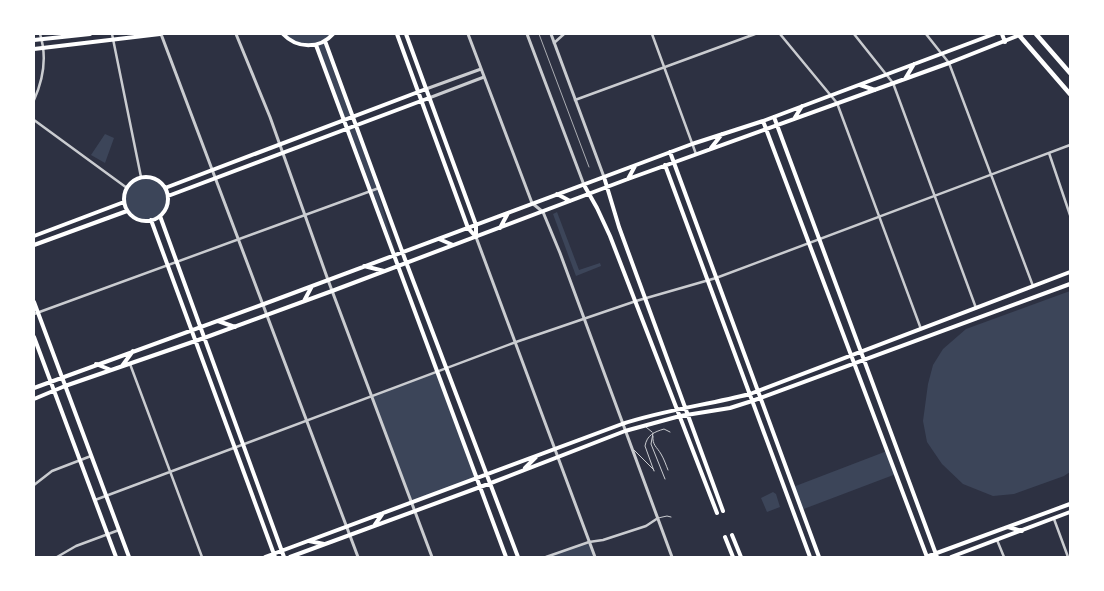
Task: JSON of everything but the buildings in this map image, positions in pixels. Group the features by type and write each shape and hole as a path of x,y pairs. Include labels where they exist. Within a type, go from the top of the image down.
{"main road":[{"path":"34,40 90,34"},
{"path":"34,49 160,34"},
{"path":"283,34 291,41 299,44 316,45 334,34"},
{"path":"397,34 468,228 476,237"},
{"path":"406,34 476,225 476,237"},
{"path":"34,388 670,152 774,117 994,34"},
{"path":"1002,34 1005,42"},
{"path":"34,399 65,386 235,327 711,148 778,126 949,63 1005,42 1020,34 1070,94"},
{"path":"1036,34 1070,73"},
{"path":"325,41 402,252 518,557"},
{"path":"316,45 506,557"},
{"path":"402,48 410,45"},
{"path":"905,79 914,64"},
{"path":"859,85 875,90"},
{"path":"165,188 426,90"},
{"path":"168,196 429,98"},
{"path":"794,120 802,106"},
{"path":"774,117 936,556"},
{"path":"763,121 926,557 936,556 1069,504"},
{"path":"711,148 722,134"},
{"path":"670,152 819,557"},
{"path":"665,165 810,557"},
{"path":"628,179 635,166"},
{"path":"141,177 155,179 165,188 168,196 166,207 160,216 151,220 136,218 128,211 124,202 127,188 133,181 141,177"},
{"path":"604,177 644,298 723,511"},
{"path":"584,185 610,236 716,514"},
{"path":"557,194 570,201"},
{"path":"34,236 124,202"},
{"path":"34,246 128,211"},
{"path":"500,228 508,213"},
{"path":"160,216 284,557"},
{"path":"151,220 275,556"},
{"path":"439,238 453,245"},
{"path":"364,266 384,271"},
{"path":"265,557 275,556 282,551 309,540 622,424 677,408 712,404 750,394 1070,272"},
{"path":"290,557 491,483 625,430 680,416 730,408 752,402 1070,284"},
{"path":"304,301 312,286"},
{"path":"34,302 36,313 62,377 129,557"},
{"path":"217,321 235,327"},
{"path":"34,337 116,557"},
{"path":"122,366 133,351"},
{"path":"96,364 110,370"},
{"path":"712,404 730,408"},
{"path":"652,423 661,413"},
{"path":"582,439 600,440"},
{"path":"524,470 536,456"},
{"path":"438,493 455,496"},
{"path":"1064,514 1069,504"},
{"path":"951,557 1070,512"},
{"path":"374,526 383,513"},
{"path":"1008,528 1022,531"},
{"path":"732,535 741,557"},
{"path":"725,537 733,557"},
{"path":"309,540 325,544"},
{"path":"970,551 976,540"}],"street":[{"path":"34,100 43,70 44,48 40,34"},
{"path":"112,34 141,177"},
{"path":"160,34 264,304 358,557"},
{"path":"236,34 266,108 332,291 432,557"},
{"path":"468,34 532,203 543,212 585,318 672,557"},
{"path":"527,34 584,185"},
{"path":"551,34 604,177"},
{"path":"554,43 564,34"},
{"path":"652,34 696,154"},
{"path":"575,100 755,34"},
{"path":"780,34 837,103 921,329"},
{"path":"854,34 893,83 976,308"},
{"path":"926,34 949,63 1032,286"},
{"path":"426,90 481,69"},
{"path":"429,98 484,77"},
{"path":"34,120 127,188"},
{"path":"95,500 516,342 644,298 708,281 1070,145"},
{"path":"1048,153 1070,215"},
{"path":"36,313 379,188"},
{"path":"476,237 595,557"},
{"path":"130,364 202,557"},
{"path":"34,484 52,471 91,456"},
{"path":"546,557 589,542 603,540 646,526 658,518"},
{"path":"1054,519 1068,557"},
{"path":"57,557 76,546 119,530"},
{"path":"997,540 1004,557"}],"lane":[{"path":"643,425 653,432"},
{"path":"630,446 654,471 645,446 653,432 664,429 670,432"},
{"path":"653,432 652,441 661,453 668,470"},
{"path":"653,432 650,444 665,479"},
{"path":"658,518 672,517"}],"shaded area":[{"path":"283,34 333,34 323,42 351,118 345,120 317,44 299,44"},
{"path":"354,126 377,189 396,254 349,128"},
{"path":"105,134 114,138 105,163 91,155"},
{"path":"142,177 150,177 162,183 168,199 162,215 150,221 142,221 130,215 124,203 124,195 130,183"},
{"path":"557,212 579,270 600,263 601,266 576,276 553,214"},
{"path":"1070,291 1070,472 1064,476 1014,494 993,496 963,484 942,464 927,442 923,421 928,384 933,365 943,349 966,329"},
{"path":"437,372 477,479 411,503 372,396"},
{"path":"887,451 896,474 801,510 793,487"},
{"path":"773,492 776,494 780,507 767,512 761,498"},
{"path":"589,542 595,557 546,557"}],"railway":[{"path":"539,34 589,167"}]}
